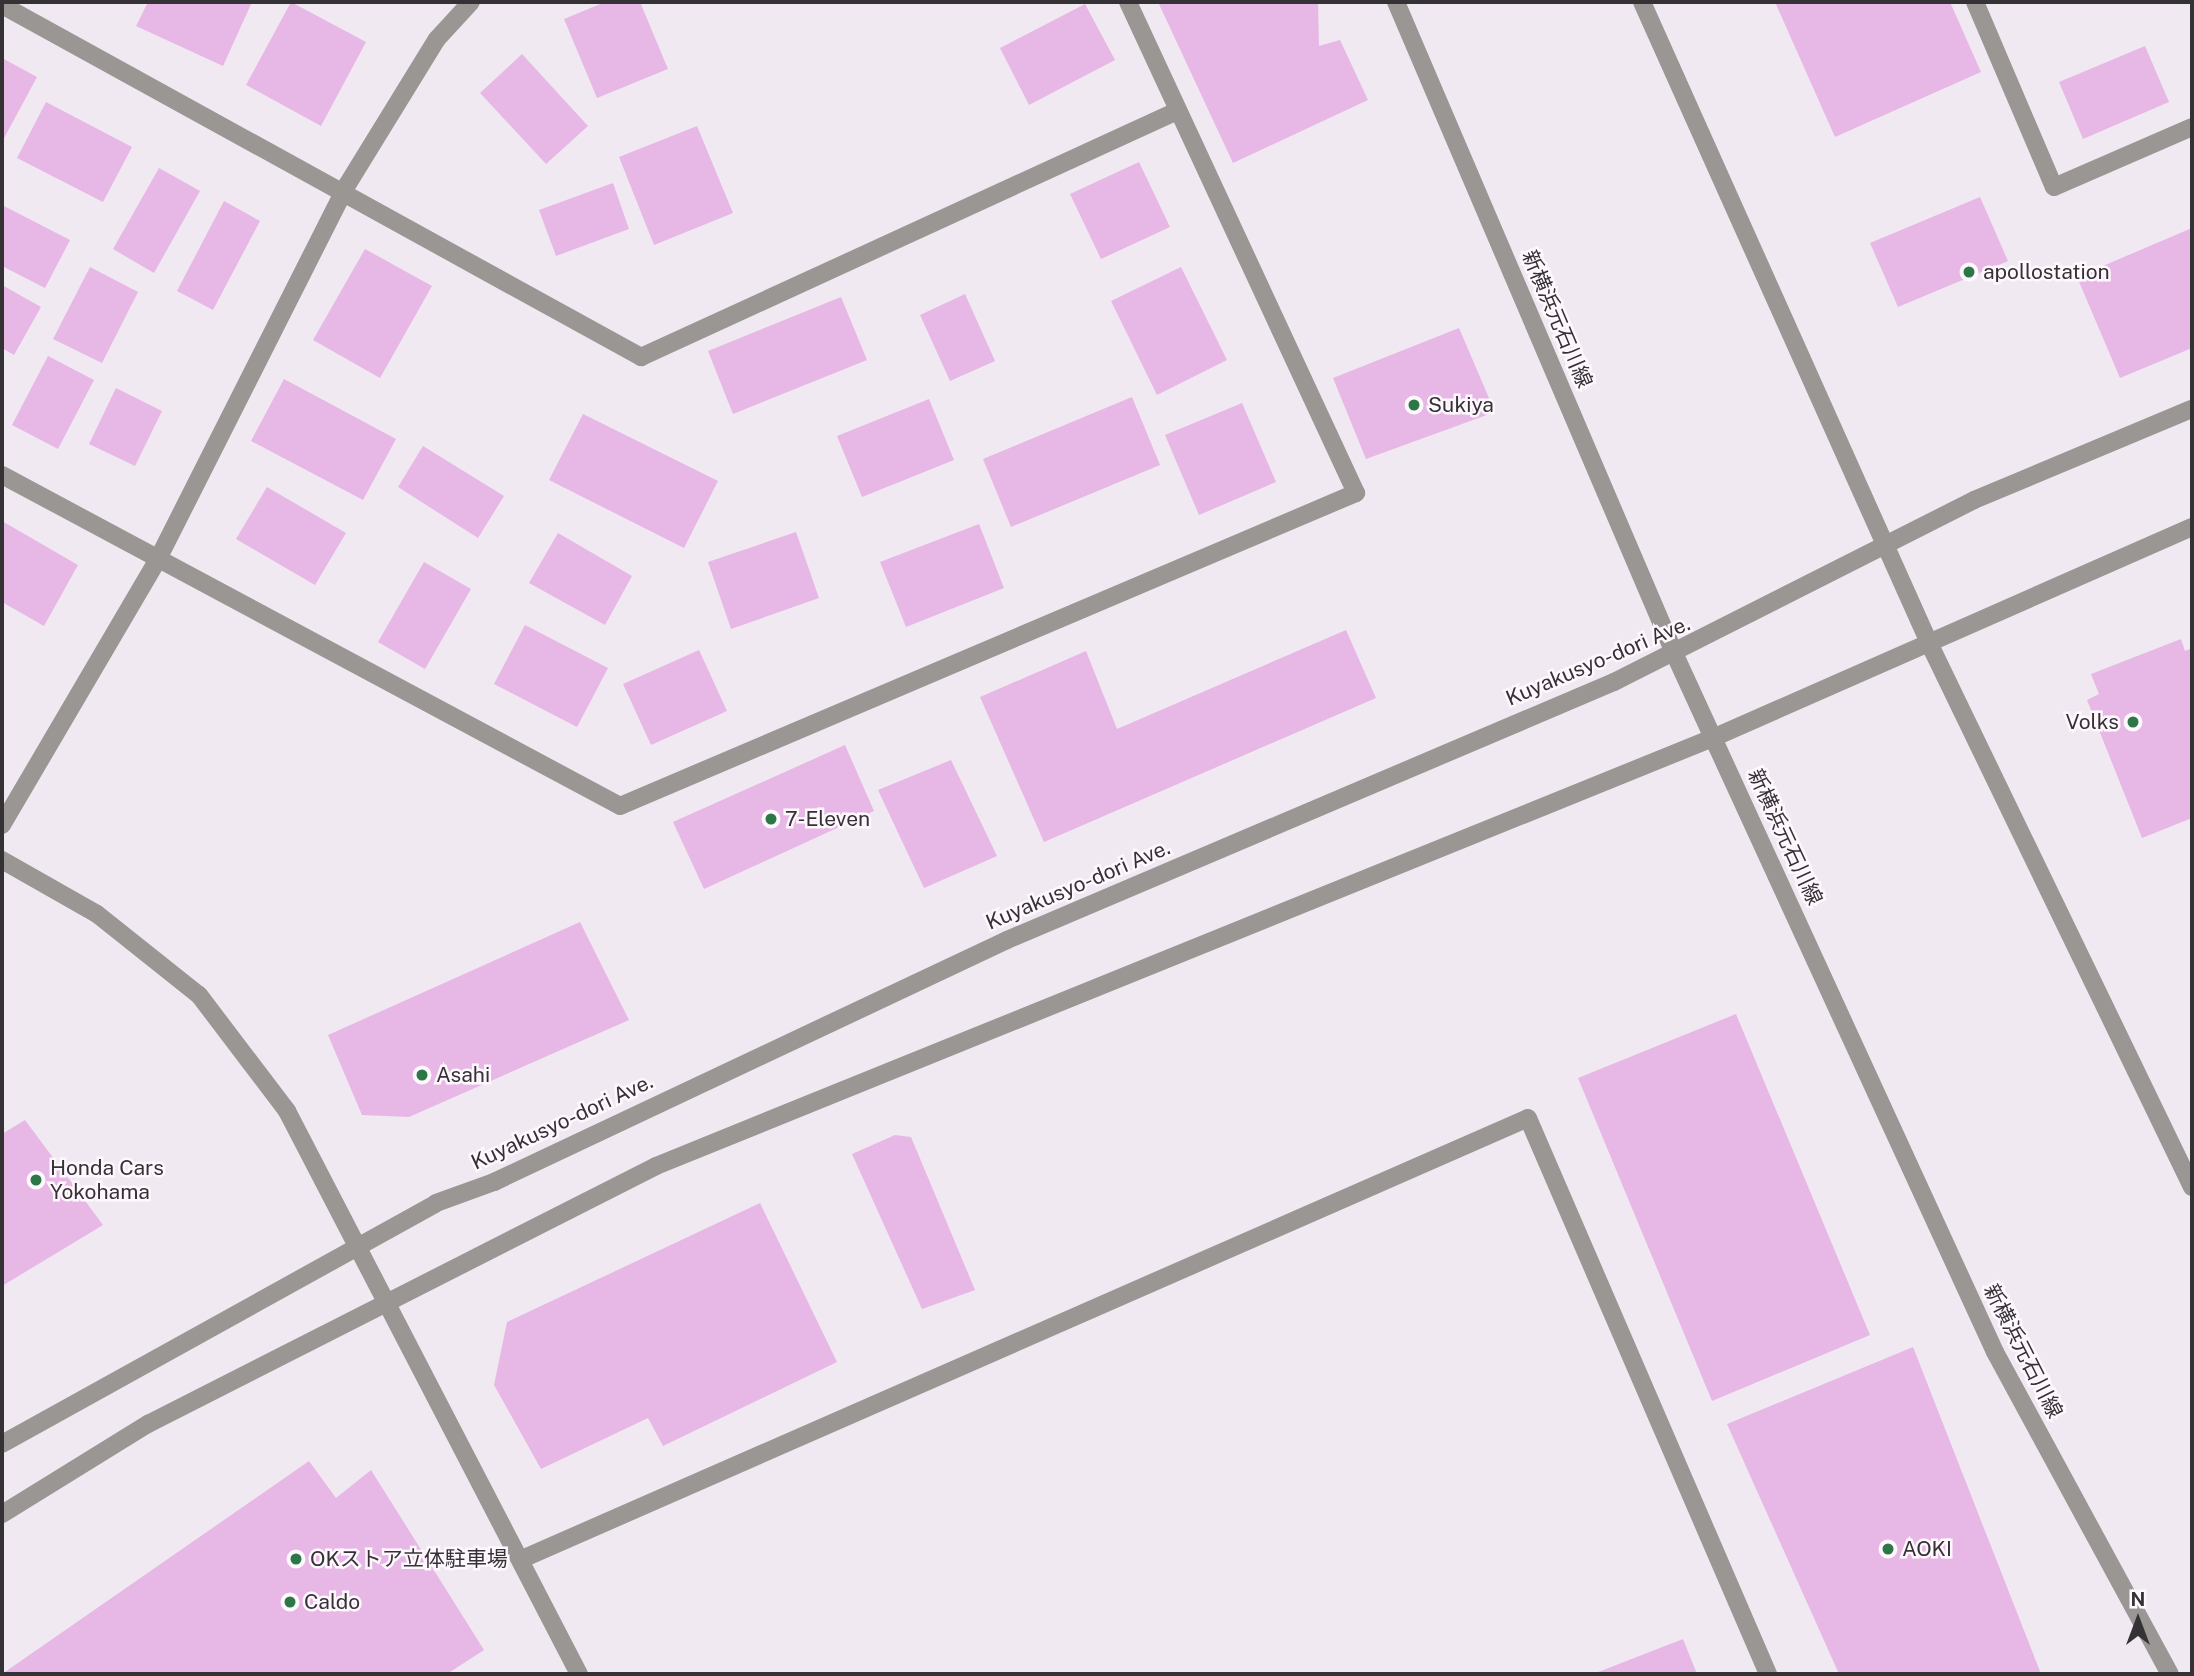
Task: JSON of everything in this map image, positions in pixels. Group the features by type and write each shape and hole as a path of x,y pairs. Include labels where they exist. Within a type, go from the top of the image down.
{"street":[{"path":"2,825 157,561 344,190 437,39 471,2"},
{"path":"2,475 157,561 620,806 1356,493 1175,112 1128,2"},
{"name":"新横浜元石川線","path":"1396,2 1675,654 1996,1352 2169,1674"},
{"path":"1642,2 1930,645 2192,1187"},
{"path":"1975,2 2054,187 2192,127"},
{"path":"2,5 344,190 641,357 1175,112"},
{"name":"Kuyakusyo-dori Ave.","path":"2,1444 358,1242 1007,940 1675,654 1887,549 1974,500 2192,409"},
{"path":"2,1514 148,1424 387,1300 656,1166 779,1113 1715,737 1930,645 2192,527"},
{"path":"2,860 97,914 199,995 287,1111 358,1242 579,1674"},
{"path":"522,1559 1528,1118 1768,1674"}],"building":[{"path":"148,2 252,2 223,66 136,26"},
{"path":"291,2 366,42 321,126 246,85"},
{"path":"605,2 640,2 668,69 597,98 564,19"},
{"path":"1158,2 1318,2 1319,46 1340,40 1368,100 1233,163"},
{"path":"1775,2 1950,2 1981,72 1835,137"},
{"path":"1085,4 1115,60 1029,105 1000,48"},
{"path":"2145,46 2169,102 2083,139 2059,82"},
{"path":"522,54 588,126 546,164 480,93"},
{"path":"2,58 37,77 2,142"},
{"path":"46,102 132,147 103,202 17,158"},
{"path":"697,126 733,213 654,245 619,157"},
{"path":"1139,162 1170,227 1101,259 1070,194"},
{"path":"159,168 200,191 154,273 113,249"},
{"path":"613,183 629,229 556,256 539,210"},
{"path":"1980,197 2008,261 1898,307 1870,243"},
{"path":"224,201 260,221 213,310 177,291"},
{"path":"2,205 70,240 45,288 2,266"},
{"path":"2192,228 2192,348 2120,378 2077,277"},
{"path":"365,249 432,286 380,378 313,340"},
{"path":"90,267 138,292 102,363 53,339"},
{"path":"1181,267 1227,360 1157,395 1111,301"},
{"path":"2,285 41,307 14,355 2,348"},
{"path":"965,294 995,361 950,381 920,315"},
{"path":"841,297 867,360 733,414 708,351"},
{"path":"1459,328 1495,412 1366,459 1333,378"},
{"path":"48,356 94,380 58,449 12,425"},
{"path":"284,379 396,439 363,500 251,441"},
{"path":"116,388 162,411 135,466 89,444"},
{"path":"1132,397 1160,465 1011,527 983,459"},
{"path":"929,399 954,460 862,497 837,436"},
{"path":"1242,403 1276,482 1199,515 1165,435"},
{"path":"583,414 718,481 684,548 549,480"},
{"path":"423,446 504,496 478,538 398,487"},
{"path":"267,487 346,533 315,585 236,539"},
{"path":"2,521 78,565 44,626 2,602"},
{"path":"979,524 1004,588 906,627 880,562"},
{"path":"796,532 819,598 731,629 708,562"},
{"path":"558,533 632,576 605,625 529,583"},
{"path":"424,562 471,589 425,669 378,642"},
{"path":"525,625 608,668 577,727 494,684"},
{"path":"1346,630 1376,698 1044,842 980,697 1086,651 1117,729"},
{"path":"2181,639 2185,651 2192,648 2192,818 2142,838 2087,700 2099,694 2091,674"},
{"path":"699,650 727,711 651,745 623,684"},
{"path":"845,745 874,811 704,889 673,822"},
{"path":"951,760 997,856 924,888 878,790"},
{"path":"580,922 629,1020 409,1117 362,1115 328,1035"},
{"path":"1736,1014 1870,1335 1712,1401 1578,1078"},
{"name":"Honda Cars Yokohama","path":"25,1120 103,1225 2,1286 2,1134"},
{"path":"895,1135 911,1137 975,1290 922,1309 852,1154"},
{"path":"760,1203 837,1362 663,1446 648,1418 541,1469 494,1385 507,1322"},
{"name":"AOKI","path":"1913,1347 2041,1674 1839,1674 1727,1424"},
{"name":"OKストア立体駐車場","path":"309,1461 336,1498 371,1470 484,1650 447,1674 2,1674"},
{"path":"1683,1639 1697,1674 1593,1674"}],"place":[{"name":"apollostation","path":"1969,272"},
{"name":"Sukiya","path":"1414,405"},
{"name":"Volks","path":"2133,722"},
{"name":"7-Eleven","path":"771,819"},
{"name":"Asahi","path":"422,1075"},
{"name":"Honda Cars Yokohama","path":"36,1180"},
{"name":"AOKI","path":"1888,1549"},
{"name":"OKストア立体駐車場","path":"296,1559"},
{"name":"Caldo","path":"290,1602"}]}
